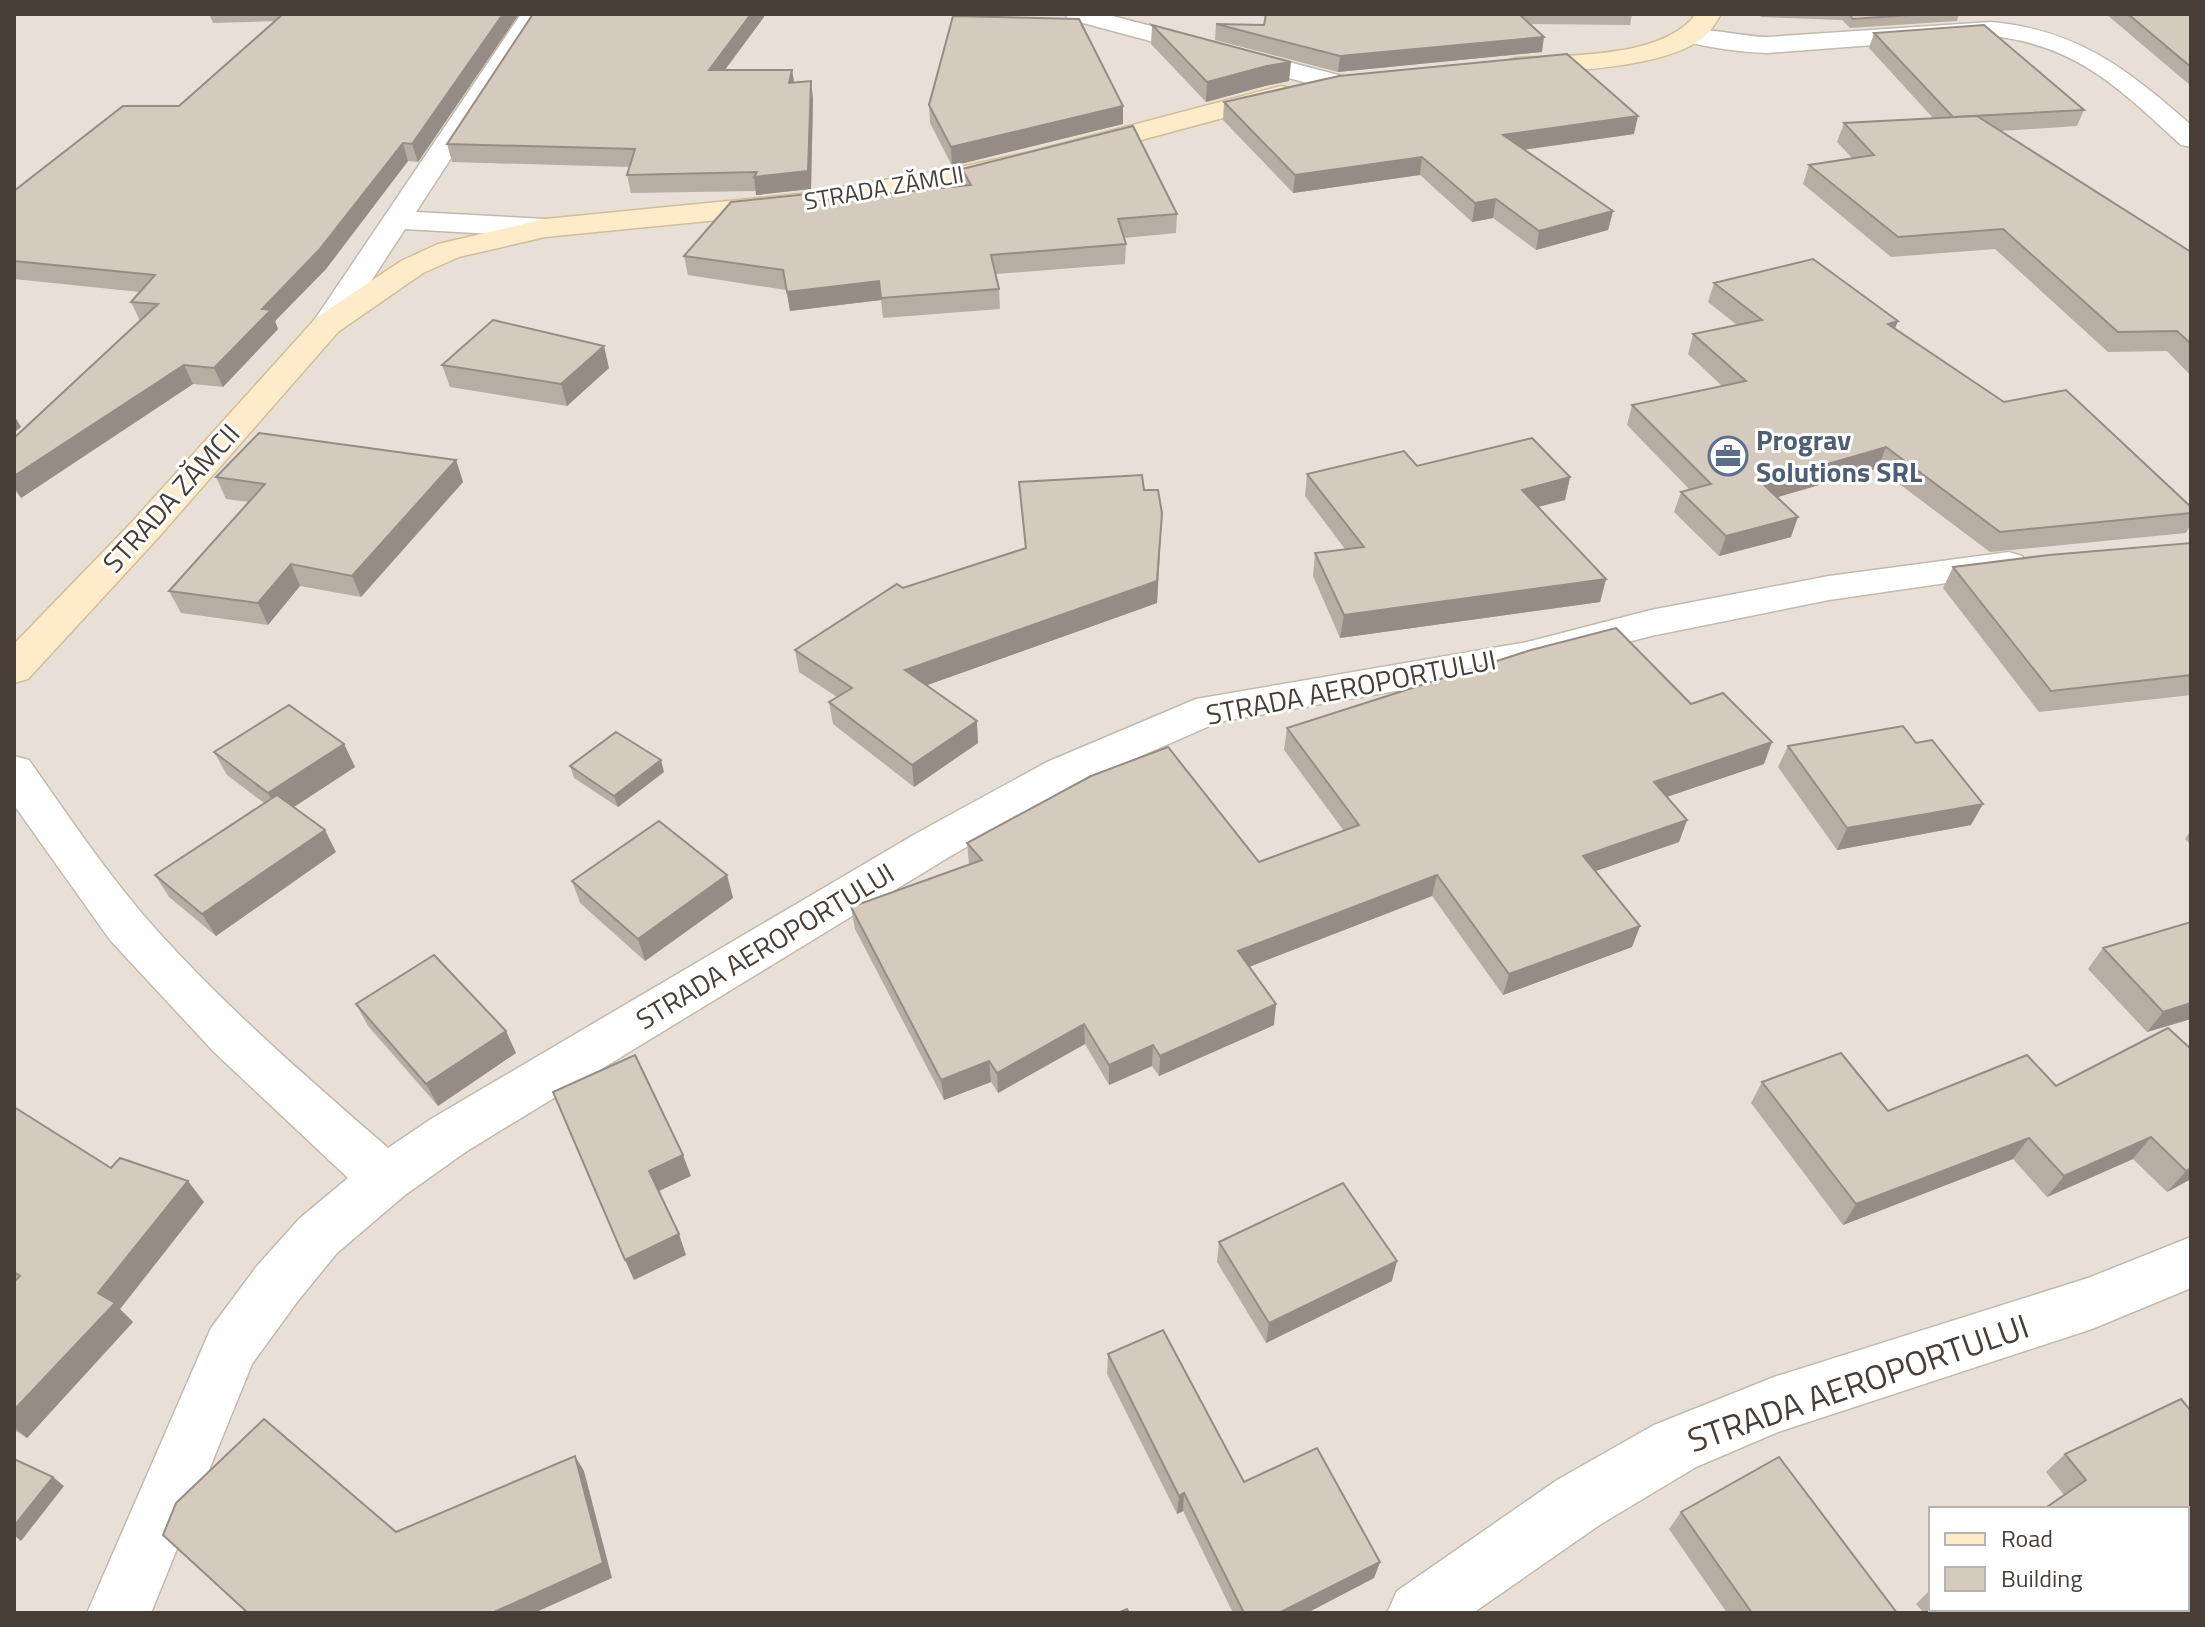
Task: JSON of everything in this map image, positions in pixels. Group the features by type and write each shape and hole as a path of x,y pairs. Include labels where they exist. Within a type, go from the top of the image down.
{"main road":[{"path":"1486,69 1631,54 1692,36 1709,14"},
{"name":"STRADA ZĂMCII","path":"14,669 144,531 327,325 399,275 449,250 545,228 800,203 956,177 1038,159 1266,97 1366,80"}],"street":[{"name":"STRADA ZĂMCII","path":"327,325 533,14"},
{"path":"1077,14 1337,83"},
{"path":"1692,36 1738,44 1767,45 2004,29 2049,14"},
{"path":"2004,29 2046,37 2092,56 2191,139"},
{"path":"398,220 545,228"},
{"name":"STRADA AEROPORTULUI","path":"119,1613 231,1347 277,1284 318,1236 386,1179 449,1135 933,845 1062,773 1211,709 1527,655 1651,623 1829,588 2053,559"},
{"path":"14,771 81,867 144,947 268,1074 386,1179"},
{"name":"STRADA AEROPORTULUI","path":"1419,1613 1579,1502 1675,1446 1774,1405 2092,1303 2191,1262"}],"shaded area":[{"path":"14,14 2191,14 2191,1613 14,1613"}],"building":[{"path":"283,14 503,14 412,144 403,143 319,250 262,309 271,310 214,368 184,365 14,476 14,438 158,304 131,302 155,275 14,261 14,191 123,106 179,106"},
{"path":"533,14 751,14 709,70 792,70 789,83 811,81 808,171 754,177 757,172 627,175 635,149 447,144"},
{"path":"1266,14 1519,14 1544,37 1340,56 1216,24 1264,25"},
{"path":"1849,14 1922,14 1853,19"},
{"path":"2128,14 2191,14 2191,67"},
{"path":"953,16 1079,19 1123,106 951,147 929,105"},
{"path":"1152,25 1291,62 1207,82"},
{"path":"1984,25 2084,110 1953,117 1874,33"},
{"path":"1567,54 1638,116 1503,135 1613,211 1539,231 1496,199 1475,203 1422,157 1295,175 1224,102 1339,76"},
{"path":"1977,116 2191,252 2191,344 2177,331 2118,332 2003,229 1898,237 1809,165 1874,155 1844,123"},
{"path":"1133,126 1177,214 1118,219 1126,244 991,255 999,289 881,298 879,281 787,292 783,270 684,256 731,202 808,194 807,202 971,185 962,169"},
{"path":"1813,259 1898,321 1888,324 2004,402 2066,390 2191,507 2191,513 2000,532 1886,447 1762,483 1798,517 1726,536 1681,492 1711,484 1632,405 1746,381 1693,334 1762,320 1714,283"},
{"path":"493,320 604,346 561,384 442,365"},
{"path":"259,433 456,460 352,576 291,564 258,603 169,591 265,484 216,477"},
{"path":"1532,438 1570,477 1522,490 1606,579 1344,615 1315,553 1364,547 1307,474 1404,451 1417,466"},
{"path":"1142,475 1144,490 1158,490 1162,513 1157,581 905,670 977,721 912,765 829,702 852,688 795,650 897,584 903,588 1026,548 1019,482"},
{"path":"2191,543 2191,675 2051,691 1953,567 2049,555"},
{"path":"1616,628 1691,704 1723,693 1772,742 1654,782 1687,820 1583,856 1640,926 1509,974 1437,875 1238,951 1276,1004 1160,1056 1153,1045 1109,1065 1084,1024 997,1073 989,1061 941,1080 851,907 982,860 967,843 1091,776 1168,747 1259,862 1359,825 1287,728 1531,650"},
{"path":"289,705 344,744 268,793 214,752"},
{"path":"1903,726 1916,743 1932,740 1983,804 1847,828 1788,746"},
{"path":"616,732 661,760 614,796 570,766"},
{"path":"277,795 325,830 202,914 155,875"},
{"path":"659,821 727,875 638,939 572,881"},
{"path":"2191,922 2191,1003 2163,1012 2103,948"},
{"path":"434,955 506,1031 426,1084 356,1004"},
{"path":"2168,1028 2191,1049 2191,1168 2186,1171 2151,1137 2064,1176 2029,1138 1856,1204 1762,1082 1841,1053 1888,1111 2027,1055 2056,1086"},
{"path":"635,1055 683,1155 649,1171 679,1234 625,1260 553,1092"},
{"path":"14,1107 111,1168 120,1158 188,1181 98,1293 115,1303 14,1410 14,1282 20,1276 14,1272"},
{"path":"1343,1183 1397,1261 1269,1323 1219,1242"},
{"path":"1163,1330 1244,1482 1317,1448 1380,1562 1279,1613 1244,1613 1184,1493 1179,1496 1108,1354"},
{"path":"2181,1399 2191,1411 2191,1606 2189,1507 2047,1507 2086,1480 2065,1454"},
{"path":"264,1419 396,1532 575,1456 603,1563 492,1613 248,1613 163,1535 176,1503"},
{"path":"1779,1457 1897,1613 1752,1613 1681,1512"},
{"path":"14,1459 53,1477 14,1526"},
{"path":"1954,1611 2061,1611 2058,1613"}],"place":[{"name":"Prograv Solutions SRL","path":"1728,456"}]}
